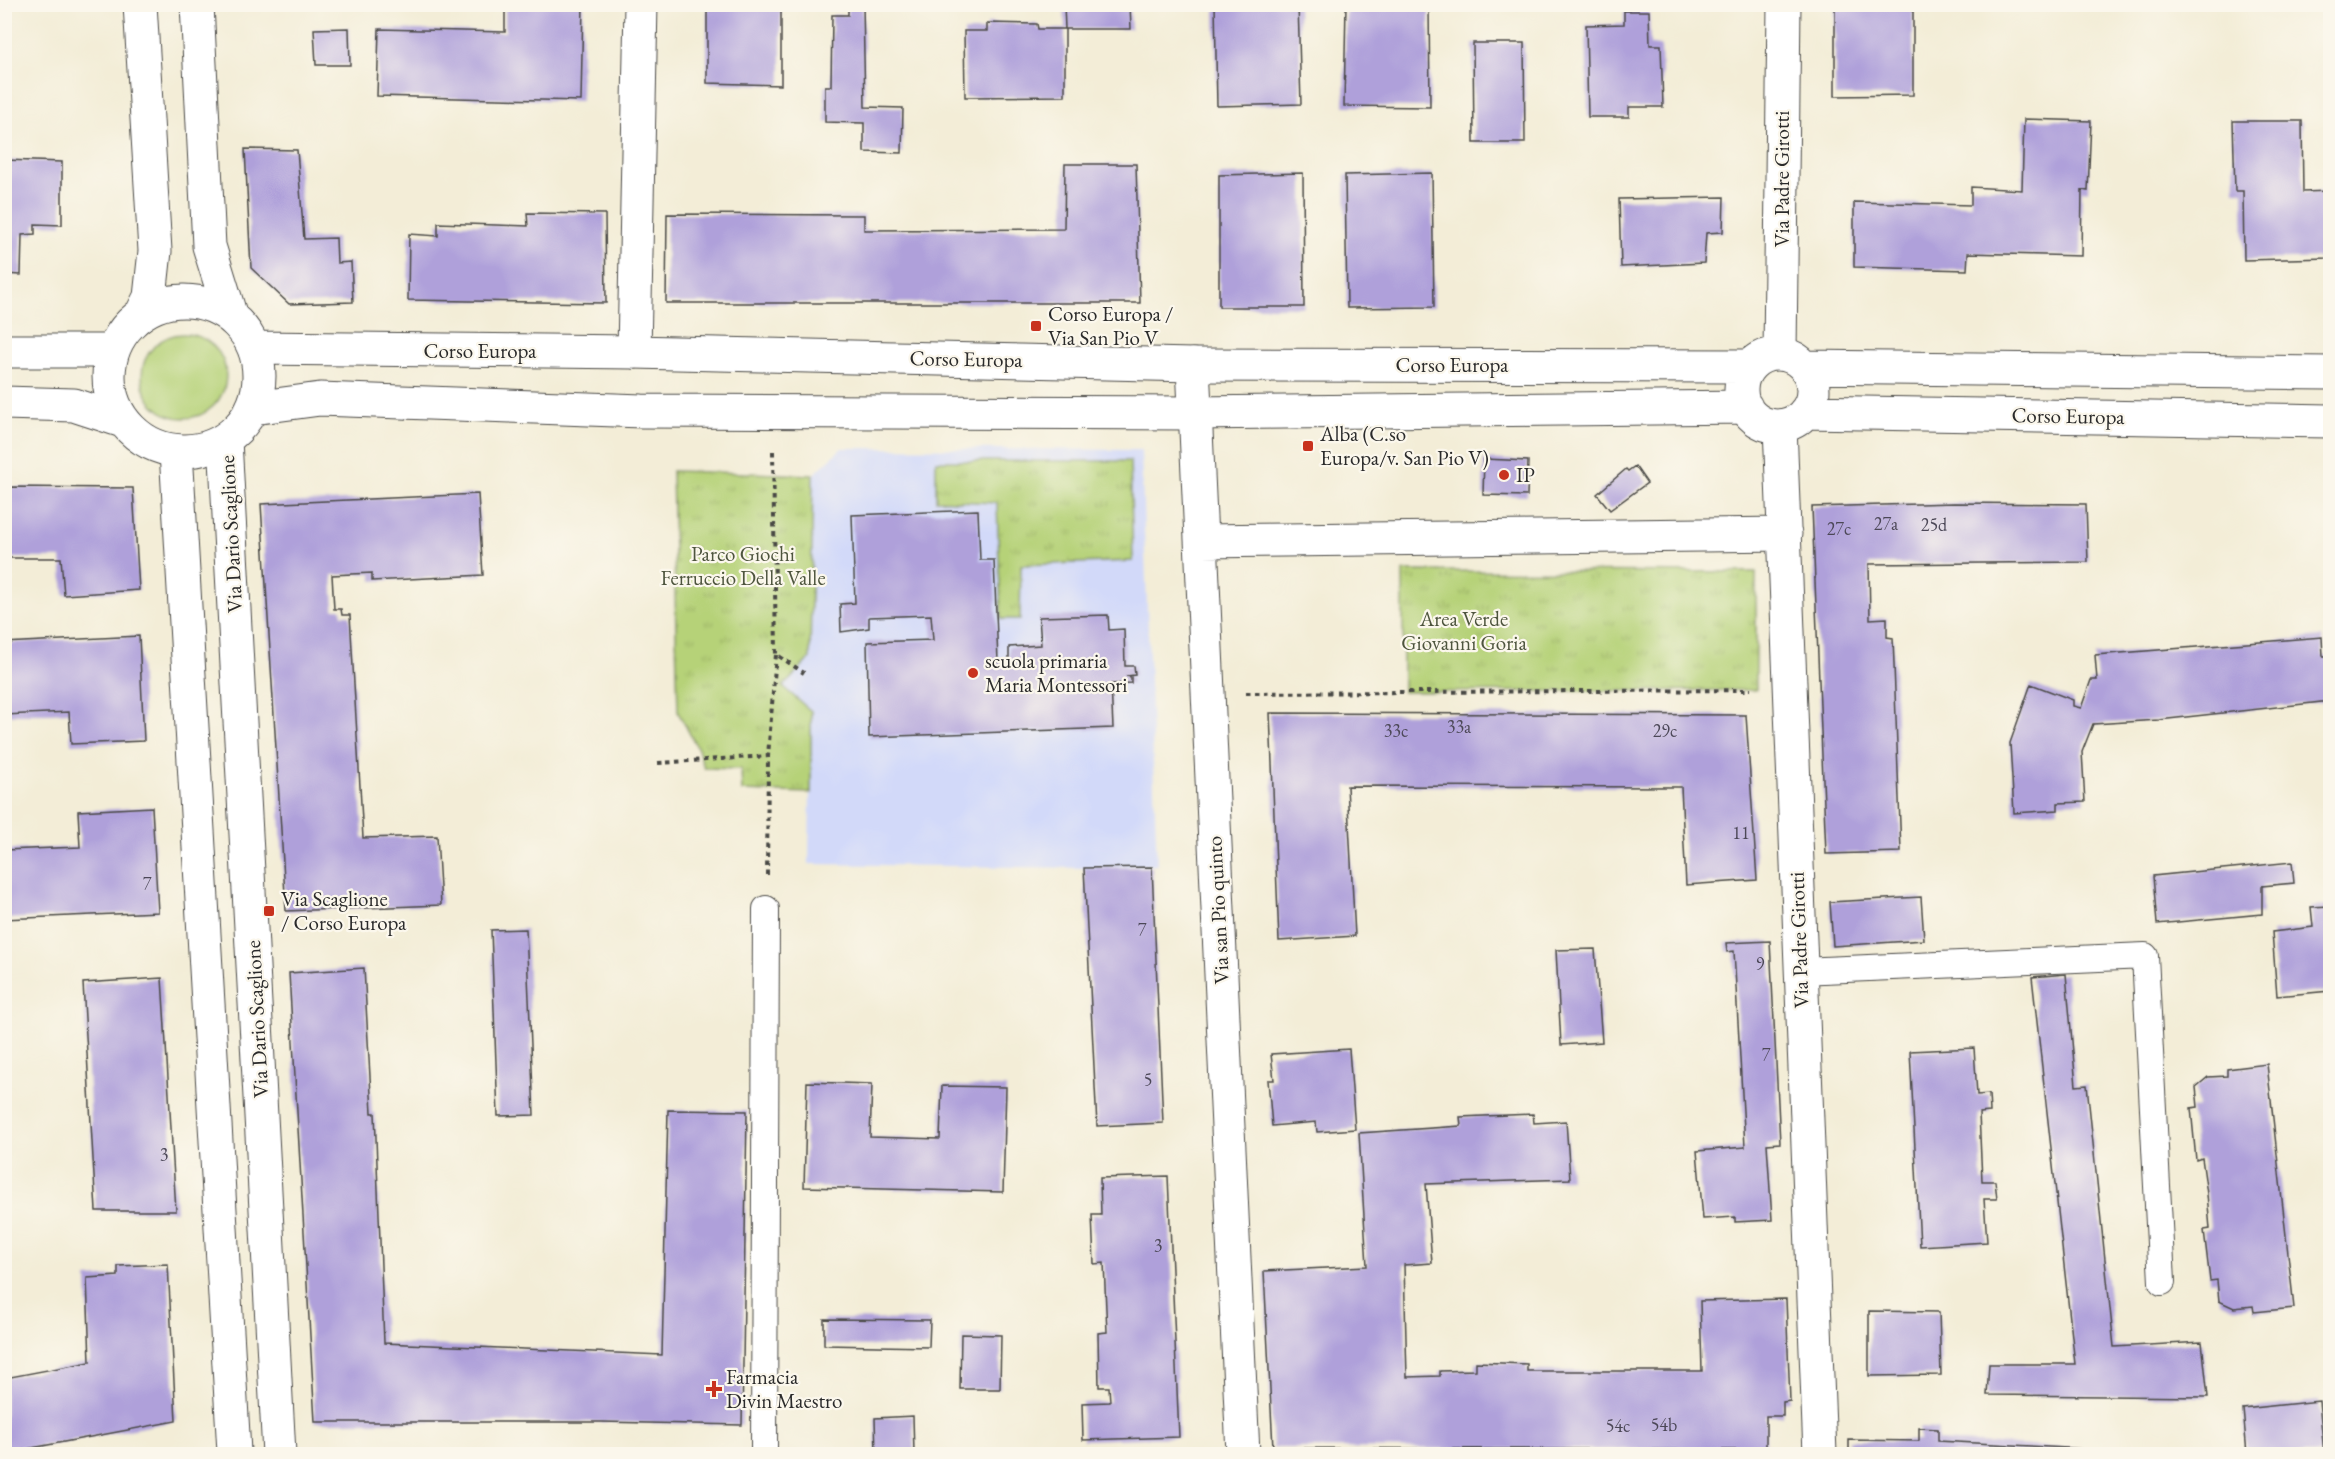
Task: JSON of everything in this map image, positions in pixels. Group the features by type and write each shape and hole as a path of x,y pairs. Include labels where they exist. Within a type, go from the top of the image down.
{"main road":[{"path":"140,4 155,251 150,297 142,313"},
{"path":"197,4 209,246 231,317"},
{"path":"634,352 641,4"},
{"name":"Via Padre Girotti","path":"1784,4 1793,360"},
{"path":"187,301 210,305 231,317 245,331 255,348 259,368 259,389 253,408 241,426 225,440 201,450 176,451 155,446 138,435 123,421 112,399 109,375 112,351 124,330 142,313 164,303 187,301"},
{"name":"Corso Europa","path":"255,348 634,352 1193,365 1750,366 1759,358 2331,373"},
{"path":"4,351 112,351"},
{"path":"1792,419 1813,390 1793,360"},
{"name":"Via san Pio quinto","path":"1193,365 1203,541 1242,1455"},
{"path":"253,408 320,399 642,411 772,412 1195,413 1746,407 1741,386 1750,366"},
{"path":"4,403 75,405 123,421"},
{"name":"Corso Europa","path":"1746,407 1760,421 1792,419 2331,421"},
{"name":"Via Padre Girotti","path":"1792,419 1785,534 1820,1455"},
{"name":"Via Dario Scaglione","path":"225,440 279,1455"},
{"path":"176,451 233,1453 257,1447 279,1455"},
{"path":"1203,541 1785,534"}],"lane":[{"path":"764,1455 766,909"},
{"path":"1800,971 2145,956 2162,1282"}],"path":[{"path":"766,909 768,756 776,654 772,412"},
{"path":"776,654 804,673"},
{"path":"1209,693 1791,690"},
{"path":"658,763 768,756"}],"shaded area":[{"name":"scuola primaria Maria Montessori","path":"842,448 1141,450 1157,865 1084,868 809,864 811,711 783,687 810,658 813,475"}],"green space":[{"path":"184,334 200,337 214,346 223,360 226,376 223,392 214,406 200,415 184,418 168,415 154,406 145,392 142,376 145,360 154,346 168,337"},
{"path":"936,461 1130,461 1133,561 1021,565 1020,619 1001,619 997,503 936,500"},
{"name":"Parco Giochi Ferruccio Della Valle","path":"672,471 813,475 810,658 783,687 811,711 811,793 742,791 741,769 704,768 698,749 678,712"},
{"name":"Area Verde Giovanni Goria","path":"1403,571 1756,572 1756,690 1403,692"}],"building":[{"path":"505,4 583,4 581,101 377,96 379,29 505,32"},
{"path":"707,4 781,4 781,85 707,83"},
{"path":"848,4 863,4 865,107 903,108 902,153 864,152 864,123 825,122 825,86 831,86 832,15 848,15"},
{"path":"1064,4 1130,4 1131,29 1065,29"},
{"path":"1215,4 1298,4 1301,104 1217,106"},
{"path":"1346,4 1429,4 1430,107 1344,106"},
{"path":"1835,4 1913,4 1913,95 1835,96"},
{"path":"1624,11 1649,11 1650,45 1661,45 1663,107 1629,107 1629,117 1588,117 1586,25 1624,24"},
{"path":"987,23 1037,24 1038,29 1065,29 1065,96 965,97 964,31 987,31"},
{"path":"349,28 350,65 316,65 314,29"},
{"path":"4,36 7,36 7,103 4,103"},
{"path":"1473,43 1524,43 1525,143 1474,143"},
{"path":"2024,119 2091,121 2088,191 2082,190 2081,256 1968,253 1967,270 1854,267 1854,202 1971,205 1971,187 2022,190"},
{"path":"2233,121 2302,121 2303,192 2330,191 2330,258 2244,260 2243,191 2235,191"},
{"path":"245,149 297,150 304,239 336,238 337,263 351,262 353,302 289,304 251,268"},
{"path":"4,160 62,162 62,225 35,224 35,234 22,235 21,275 4,274"},
{"path":"1065,164 1136,164 1140,303 666,303 667,214 864,215 864,230 1064,229"},
{"path":"1303,173 1304,307 1219,307 1219,175"},
{"path":"1432,173 1434,307 1347,308 1345,175"},
{"path":"1724,197 1723,232 1706,233 1704,263 1621,267 1619,199"},
{"path":"527,213 605,214 606,303 408,300 409,234 438,236 438,223 528,226"},
{"path":"1484,459 1528,461 1527,496 1483,495"},
{"path":"1635,466 1647,483 1610,510 1597,494 1626,469 1628,471"},
{"path":"4,487 133,488 139,590 64,595 61,558 4,558"},
{"path":"478,494 483,575 372,581 372,573 332,575 334,609 341,609 342,615 350,615 363,838 437,836 441,905 286,911 261,504"},
{"path":"1954,503 2086,504 2088,562 1869,564 1870,619 1887,618 1887,637 1893,638 1901,852 1826,854 1812,507"},
{"path":"978,510 980,560 994,560 998,662 1009,662 1009,647 1041,645 1039,617 1108,615 1109,630 1124,629 1125,666 1134,666 1135,675 1126,676 1131,677 1131,683 1111,684 1113,728 869,737 867,642 933,640 931,615 869,617 869,628 841,632 840,604 855,603 852,515"},
{"path":"139,636 144,741 71,744 69,712 4,715 4,643"},
{"path":"2322,637 2323,656 2328,656 2330,662 2330,701 2159,720 2093,724 2082,752 2085,802 2058,803 2058,810 2014,813 2010,743 2031,684 2073,700 2073,706 2081,708 2091,680 2097,680 2095,655"},
{"path":"1270,713 1746,715 1757,880 1686,885 1681,787 1347,786 1355,936 1279,941"},
{"path":"152,807 158,912 4,919 4,850 80,847 78,811"},
{"path":"2292,862 2294,883 2262,886 2262,914 2157,924 2153,876"},
{"path":"1152,867 1163,1123 1097,1126 1084,868"},
{"path":"1921,897 1924,940 1833,946 1830,902"},
{"path":"2330,906 2330,991 2277,996 2272,932 2313,927 2311,907"},
{"path":"526,929 534,1115 498,1116 491,930"},
{"path":"1770,941 1780,1143 1767,1144 1772,1220 1735,1222 1735,1217 1703,1219 1697,1151 1745,1147 1734,951 1727,952 1726,943"},
{"path":"1595,949 1602,1042 1561,1045 1556,950"},
{"path":"364,968 372,1113 375,1113 384,1343 662,1355 668,1110 747,1111 742,1425 601,1422 315,1422 289,973"},
{"path":"2066,974 2076,1086 2087,1085 2114,1347 2202,1342 2208,1397 1987,1395 1989,1364 2075,1364 2032,977"},
{"path":"162,978 176,1211 96,1211 83,983"},
{"path":"1974,1048 1977,1095 1989,1094 1990,1112 1979,1113 1982,1181 1995,1181 1997,1199 1984,1199 1987,1242 1920,1246 1910,1051"},
{"path":"1349,1049 1355,1129 1317,1132 1316,1122 1272,1126 1268,1080 1274,1080 1271,1054"},
{"path":"2267,1064 2294,1308 2254,1312 2253,1306 2234,1308 2219,1301 2217,1280 2210,1281 2204,1230 2210,1229 2207,1194 2202,1158 2196,1160 2191,1108 2198,1107 2196,1087 2208,1077 2227,1076 2227,1069"},
{"path":"807,1082 872,1084 870,1137 940,1139 942,1086 1006,1087 1003,1192 804,1187"},
{"path":"1533,1114 1534,1123 1566,1121 1570,1179 1426,1184 1432,1263 1404,1265 1407,1377 1440,1376 1440,1371 1476,1370 1476,1362 1527,1364 1527,1371 1702,1371 1700,1301 1786,1299 1790,1401 1783,1402 1783,1416 1766,1416 1766,1450 1273,1448 1264,1271 1367,1266 1359,1133 1461,1126 1460,1117"},
{"path":"1168,1176 1179,1437 1083,1440 1082,1403 1110,1402 1109,1387 1099,1387 1098,1333 1107,1332 1104,1263 1094,1264 1092,1215 1101,1215 1100,1178"},
{"path":"168,1264 176,1421 5,1453 5,1378 90,1362 87,1278 118,1276 118,1266"},
{"path":"1869,1311 1939,1312 1941,1375 1869,1376"},
{"path":"824,1319 930,1320 929,1347 824,1345"},
{"path":"961,1334 1001,1335 1000,1389 960,1389"},
{"path":"2319,1401 2324,1454 2247,1454 2243,1409"},
{"path":"913,1416 914,1454 876,1454 875,1418"},
{"path":"1919,1428 1938,1429 1938,1441 2086,1449 2088,1454 1849,1454 1849,1440 1919,1441"}],"place":[{"name":"Corso Europa / Via San Pio V","path":"1036,326"},
{"name":"Alba (C.so Europa/v. San Pio V)","path":"1308,446"},
{"name":"IP","path":"1504,475"},
{"name":"scuola primaria Maria Montessori","path":"973,673"},
{"name":"Via Scaglione / Corso Europa","path":"269,911"},
{"name":"Farmacia Divin Maestro","path":"714,1389"}]}
